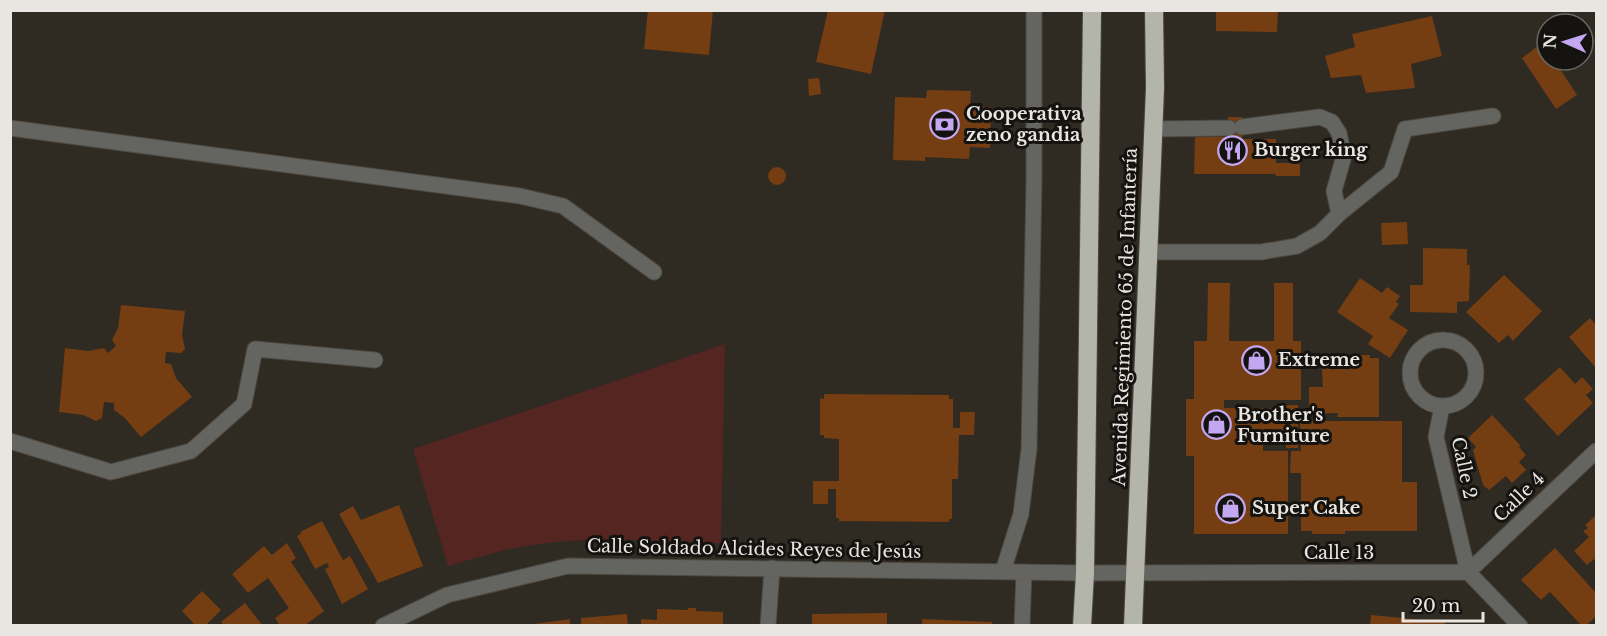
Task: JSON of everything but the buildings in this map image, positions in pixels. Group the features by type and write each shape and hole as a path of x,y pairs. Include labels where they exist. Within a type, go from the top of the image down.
{"highway":[{"name":"Avenida Regimiento 65 de Infantería","path":"1082,626 1085,573 1092,10"},
{"name":"Avenida Regimiento 65 de Infantería","path":"1133,626 1154,129 1154,10"}],"street":[{"path":"1003,571 1021,514 1029,449 1034,180 1034,10"},
{"path":"1148,252 1261,252 1297,246 1320,233 1339,214 1391,172 1406,129 1493,116"},
{"path":"1154,129 1235,127 1320,117 1332,122 1339,133 1344,156 1334,191 1339,214"},
{"path":"10,128 520,196 563,206 654,272"},
{"path":"1446,340 1456,343 1472,357 1475,379 1471,390 1464,398 1455,404 1442,406 1424,400 1416,392 1411,382 1410,372 1417,352 1425,345 1446,340"},
{"path":"10,441 111,471 191,451 244,404 255,349 375,360"},
{"name":"Calle 2","path":"1442,406 1436,437 1468,572"},
{"name":"Calle 4","path":"1468,572 1596,451"},
{"name":"Calle Soldado Alcides Reyes de Jesús","path":"383,626 447,595 568,566 1135,572"},
{"path":"768,626 772,568"},
{"path":"1022,626 1024,572"},
{"name":"Calle 13","path":"1135,572 1468,572"},
{"path":"1468,572 1520,626"}],"shaded area":[{"path":"725,344 721,543 626,540 555,542 511,549 448,566 413,449"}],"place":[{"name":"Cooperativa zeno gandia","path":"945,124"},
{"name":"Burger king","path":"1233,150"},
{"name":"Extreme","path":"1257,360"},
{"name":"Brother's Furniture","path":"1216,425"},
{"name":"Super Cake","path":"1231,508"}]}
